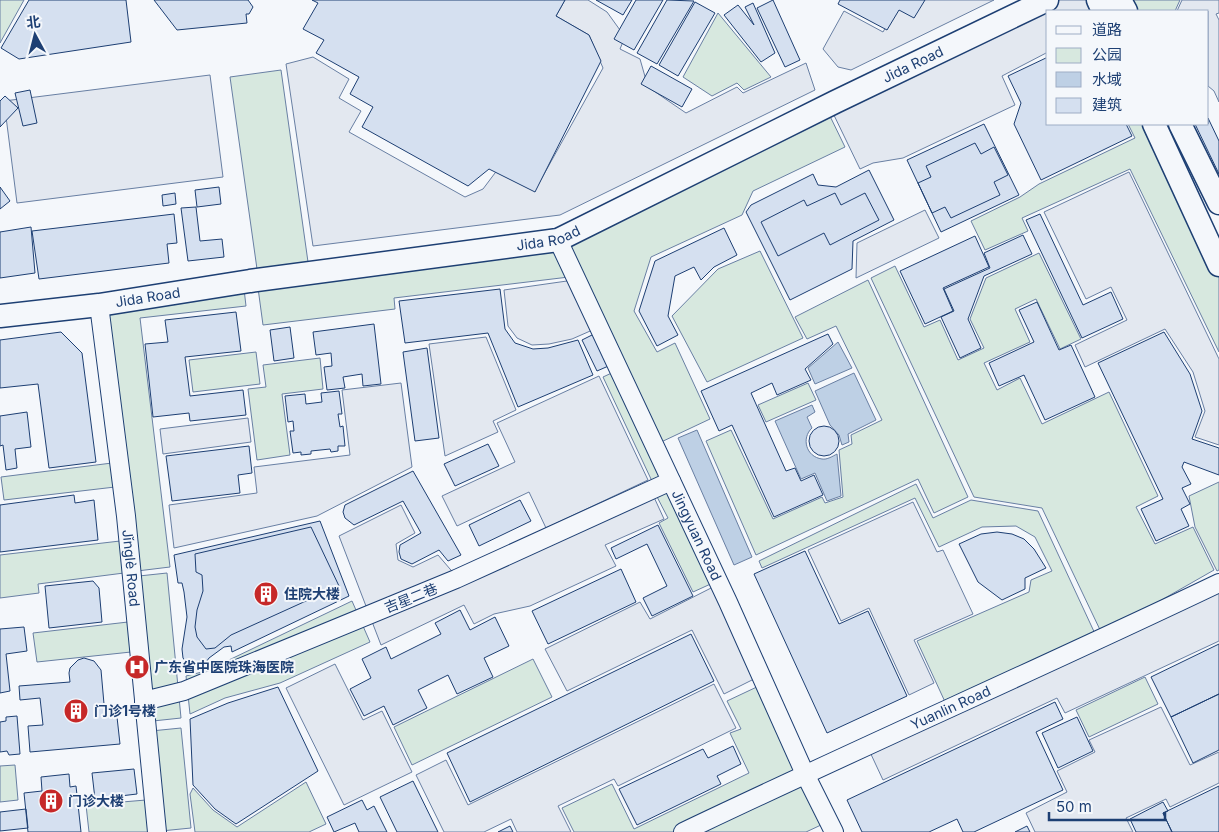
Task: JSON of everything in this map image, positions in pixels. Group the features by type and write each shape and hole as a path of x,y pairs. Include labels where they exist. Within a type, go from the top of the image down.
{"main road":[{"name":"Jida Road","path":"0,316 99,305 260,280 558,240 835,102 1047,0"},
{"path":"1154,125 1219,265"},
{"path":"1180,125 1219,204"}],"street":[{"name":"Jingyuan Road","path":"558,240 728,602 805,774 834,832"},
{"name":"Jǐnglè Road","path":"99,305 126,516 157,832"},
{"name":"吉星二巷","path":"144,700 184,692 456,580 672,481"},
{"name":"Yuanlin Road","path":"683,832 805,774 1092,644 1219,583"}],"green space":[{"path":"0,0 24,0 0,43"},
{"path":"1125,0 1180,0 1175,10 1130,10"},
{"path":"718,13 771,77 744,90 737,83 712,96 683,77"},
{"path":"281,70 308,262 257,269 230,77"},
{"path":"827,110 845,147 753,191 742,215 651,257 634,311 657,352 675,343 710,419 659,443 564,243"},
{"path":"1128,125 1151,125 1219,273 1219,352 1130,169 1022,218 1028,231 985,250 971,221 1020,197 1039,184 1135,138"},
{"path":"555,246 569,277 394,298 395,309 263,325 258,288"},
{"path":"760,251 803,338 707,382 672,316 718,269"},
{"path":"1039,253 1081,339 1060,349 1036,299 1015,309 1030,342 984,363 997,390 1020,378 1042,424 1109,392 1158,496 1136,507 1155,544 1193,527 1214,570 1102,634 1042,508 974,497 871,278 895,266 924,327 940,320 958,360 984,348 970,319 986,278"},
{"path":"868,280 968,497 934,513 918,479 756,555 706,441 731,430 773,519 822,497 825,503 843,497 839,450 852,444 851,435 882,420 836,326 807,339 795,317"},
{"path":"244,289 246,306 140,318 170,567 137,571 105,308"},
{"path":"256,352 260,384 193,392 189,360"},
{"path":"320,358 323,389 282,394 290,455 257,460 248,389 266,387 263,365"},
{"path":"616,371 715,582 693,592 659,523 668,518 603,377"},
{"path":"808,383 816,400 766,422 758,405"},
{"path":"112,463 115,487 4,500 1,477"},
{"path":"1219,482 1219,570 1217,571 1195,527 1189,496"},
{"path":"916,484 933,518 971,500 1038,511 1097,638 946,704 917,641 1029,592 1031,580 1052,571 1035,537 1016,526 982,527 939,547 915,498 762,568 759,561"},
{"path":"120,541 124,573 38,584 39,593 0,598 0,555"},
{"path":"167,573 181,718 153,721 139,576"},
{"path":"352,601 370,642 280,683 225,698 190,714 186,676 206,671"},
{"path":"128,622 131,652 37,662 33,633"},
{"path":"533,659 552,697 412,765 394,727"},
{"path":"1145,677 1158,704 1089,737 1076,710"},
{"path":"761,685 801,773 673,832 574,832 562,808 612,784 634,829 749,773 730,733 741,729 727,701"},
{"path":"181,728 191,828 161,831 151,731"},
{"path":"15,765 18,800 0,802 0,766"},
{"path":"800,781 821,825 806,832 694,832"},
{"path":"306,782 326,824 309,832 195,832 190,794 193,788 213,810 237,827"},
{"path":"146,800 149,832 89,832 86,805"}],"shaded area":[{"path":"565,0 588,0 607,12 625,37 620,49 640,59 648,87 686,113 737,87 743,93 806,63 815,90 560,215 313,246 286,64 313,57 349,79 339,98 361,111 349,132 465,197 483,189 501,165 538,185 603,68 589,35 556,16"},
{"path":"901,0 994,0 851,70 838,67 823,49 844,11 883,32"},
{"path":"1057,0 1093,0 1098,10 1046,10 1046,53 1002,76 1015,105 903,158 873,163 860,169 831,109"},
{"path":"1182,0 1219,0 1219,13 1216,14 1219,20 1219,102 1214,91 1209,87 1209,10 1177,10"},
{"path":"210,75 223,177 17,203 4,101"},
{"path":"1129,172 1219,359 1219,445 1195,437 1205,411 1193,372 1165,329 1085,367 1075,345 1127,320 1111,287 1086,299 1044,212"},
{"path":"925,210 939,238 856,278 857,243"},
{"path":"574,280 597,328 572,339 549,344 532,345 517,338 508,326 504,290"},
{"path":"486,337 516,410 493,421 498,432 445,456 429,344"},
{"path":"599,376 648,480 546,528 529,492 457,526 442,496 515,462 497,423"},
{"path":"401,383 412,467 317,516 174,548 169,505 257,493 254,467 350,455 342,390"},
{"path":"248,418 251,442 163,454 160,429"},
{"path":"653,495 664,519 605,545 616,566 530,606 494,614 474,624 464,605 381,645 339,536 401,505 415,533 396,544 398,560 413,567 438,555 462,583"},
{"path":"913,502 937,552 943,550 973,614 914,640 934,683 909,695 869,608 841,621 808,550"},
{"path":"1219,578 1219,641 1065,713 1057,698 883,780 869,750"},
{"path":"717,585 758,677 724,694 692,630 567,691 545,649 640,602 650,619"},
{"path":"335,664 363,720 382,711 412,772 344,805 286,688"},
{"path":"714,684 736,728 618,786 614,779 558,806 571,832 517,832 511,819 484,832 444,832 416,775 446,760 468,805"},
{"path":"1161,707 1190,765 1219,752 1219,783 1170,807 1166,799 1126,818 1133,832 1035,832 1026,813 1067,792 1057,771 1095,752 1089,740"}],"water":[{"path":"838,342 852,368 815,384 808,368"},
{"path":"854,373 876,420 848,434 849,442 842,445 839,435 830,425 815,391"},
{"path":"812,405 815,412 807,417 812,428 806,442 809,451 812,455 822,459 837,454 841,496 827,501 815,473 801,479 775,421"},
{"path":"697,430 752,557 734,565 678,438"}],"building":[{"path":"29,0 126,0 131,42 19,59 1,48"},
{"path":"154,0 248,0 253,7 249,14 246,14 247,23 177,30"},
{"path":"312,0 565,0 556,16 589,35 601,61 535,192 489,169 468,186 362,127 373,107 350,94 359,77 316,53 324,40 303,29 318,3"},
{"path":"596,0 632,0 623,15"},
{"path":"636,0 663,0 634,50 614,39"},
{"path":"667,0 694,1 657,64 637,53"},
{"path":"773,0 800,60 785,67 757,8"},
{"path":"840,0 925,0 914,18 899,10 887,30 838,4"},
{"path":"695,2 715,13 678,76 659,65"},
{"path":"753,3 775,53 761,62 724,15 738,5 754,25 745,7"},
{"path":"1046,58 1046,125 1126,125 1132,136 1041,180 1014,124 1021,103 1008,76"},
{"path":"651,66 692,89 682,107 641,84"},
{"path":"30,90 37,123 23,126 15,93"},
{"path":"5,96 18,108 0,127 0,101"},
{"path":"1209,120 1219,141 1219,174 1195,125 1209,125"},
{"path":"984,124 1019,195 941,232 907,160"},
{"path":"975,143 981,154 994,147 1008,175 994,182 1000,195 951,218 945,207 932,213 918,183 931,177 926,166"},
{"path":"869,170 894,220 853,241 852,269 790,300 746,212 751,205 813,174 818,185 836,187"},
{"path":"0,187 10,201 0,209"},
{"path":"219,187 221,204 197,207 195,190"},
{"path":"175,193 176,204 163,206 162,195"},
{"path":"835,193 841,205 865,193 879,220 830,245 824,233 778,256 761,222 804,200 807,206"},
{"path":"196,207 200,241 222,239 224,257 188,261 181,208"},
{"path":"174,214 177,243 167,244 169,263 39,279 32,231"},
{"path":"1040,214 1083,305 1111,292 1123,319 1082,338 1026,220"},
{"path":"31,227 35,273 0,278 0,232"},
{"path":"724,228 737,255 714,267 701,280 694,267 675,276 668,316 678,335 657,346 639,311 655,261"},
{"path":"1023,235 1032,254 984,276 968,319 981,348 960,358 941,317 954,311 944,289 990,268 984,253"},
{"path":"975,236 989,267 943,288 953,311 925,324 900,271"},
{"path":"500,289 505,329 515,343 533,349 548,348 578,340 593,375 518,407 488,333 405,343 399,301"},
{"path":"1037,302 1059,350 1071,345 1095,397 1045,420 1024,375 999,386 989,363 1034,342 1019,310"},
{"path":"236,312 241,351 185,357 190,396 243,390 246,415 190,421 189,413 153,417 145,344 168,342 165,320"},
{"path":"374,324 381,384 363,386 362,374 343,377 345,388 327,390 324,367 332,366 331,353 316,355 313,332"},
{"path":"290,327 294,358 274,361 270,330"},
{"path":"61,332 82,353 96,462 49,468 38,384 0,388 0,340"},
{"path":"598,332 613,364 597,371 582,340"},
{"path":"1164,332 1190,374 1202,411 1192,439 1219,448 1219,475 1184,462 1182,467 1191,484 1182,488 1190,504 1181,509 1189,526 1156,541 1141,509 1163,499 1098,363"},
{"path":"828,334 833,344 805,369 811,380 777,395 772,383 751,393 786,471 795,468 801,481 814,475 823,495 774,517 732,425 719,431 701,391"},
{"path":"427,348 439,438 415,441 403,352"},
{"path":"339,391 342,414 338,414 340,427 343,426 345,446 338,446 338,451 331,452 330,449 311,451 311,454 301,455 301,452 293,453 290,431 294,431 293,421 288,422 285,396 305,394 306,404 322,402 321,393"},
{"path":"27,412 31,447 15,449 17,468 6,470 3,445 0,446 0,416"},
{"path":"824,426 834,431 839,441 834,451 824,456 814,451 809,441 814,431"},
{"path":"488,444 499,466 455,486 444,464"},
{"path":"249,446 252,473 238,475 240,493 172,501 166,456"},
{"path":"413,471 461,555 448,561 439,550 412,564 401,559 400,545 421,533 403,501 354,525 345,518 343,512 345,505"},
{"path":"74,495 75,503 94,500 98,540 0,552 0,505"},
{"path":"520,500 531,521 479,546 469,525"},
{"name":"住院大楼","path":"320,521 349,596 232,652 231,646 224,647 209,658 202,668 197,670 190,667 183,658 182,649 187,617 184,592 182,583 178,583 174,555"},
{"path":"658,525 693,596 652,616 643,598 667,586 647,544 616,559 611,548"},
{"name":"住院大楼","path":"311,527 339,586 231,635 215,648 206,649 197,637 195,627 197,610 203,591 202,575 196,572 195,554"},
{"path":"997,532 1012,534 1024,539 1034,549 1046,568 1025,578 1025,589 1002,600 978,582 959,544 981,534"},
{"path":"805,551 839,624 868,611 907,696 827,733 754,574"},
{"path":"621,569 636,602 548,644 532,611"},
{"path":"93,581 99,588 102,622 49,628 45,586"},
{"path":"460,610 470,630 495,617 509,646 484,658 493,677 457,694 448,675 418,690 427,708 393,725 384,706 364,716 350,689 371,678 362,659 386,647 391,659 441,634 435,623"},
{"path":"24,627 27,651 6,654 10,691 0,693 0,629"},
{"path":"691,634 714,681 470,802 447,753"},
{"path":"1219,644 1219,694 1171,717 1151,677"},
{"name":"门诊1号楼","path":"84,658 94,661 101,670 104,704 117,717 120,744 30,752 28,726 43,725 40,698 20,700 19,686 70,682 70,668 78,660"},
{"path":"278,687 318,771 236,824 215,809 193,785 190,719 228,703"},
{"path":"1219,694 1219,750 1193,763 1171,717"},
{"path":"1055,702 1063,719 1036,732 1063,790 974,832 963,832 957,819 929,832 862,832 847,800"},
{"path":"17,716 20,754 9,755 7,751 0,752 0,722 6,721 6,717"},
{"path":"1077,717 1093,751 1058,768 1042,733"},
{"path":"733,746 741,764 717,776 721,784 637,825 619,789 703,749 708,758"},
{"path":"134,769 137,794 95,799 92,773"},
{"name":"门诊大楼","path":"69,774 70,787 76,786 81,832 28,832 24,793 42,791 41,777"},
{"path":"413,781 438,832 397,832 380,797"},
{"path":"1219,786 1219,832 1172,832 1163,813"},
{"path":"362,800 367,810 374,806 387,832 359,832 355,823 334,832 327,817"},
{"path":"1163,802 1168,811 1163,813 1172,832 1136,832 1130,819"},
{"path":"26,809 28,828 0,831 0,812"},
{"path":"510,826 513,832 498,832"},
{"path":"1027,826 1030,832 1015,832"}],"place":[{"name":"住院大楼","path":"266,594"},
{"name":"广东省中医院珠海医院","path":"137,667"},
{"name":"门诊1号楼","path":"76,711"},
{"name":"门诊大楼","path":"51,801"}]}
